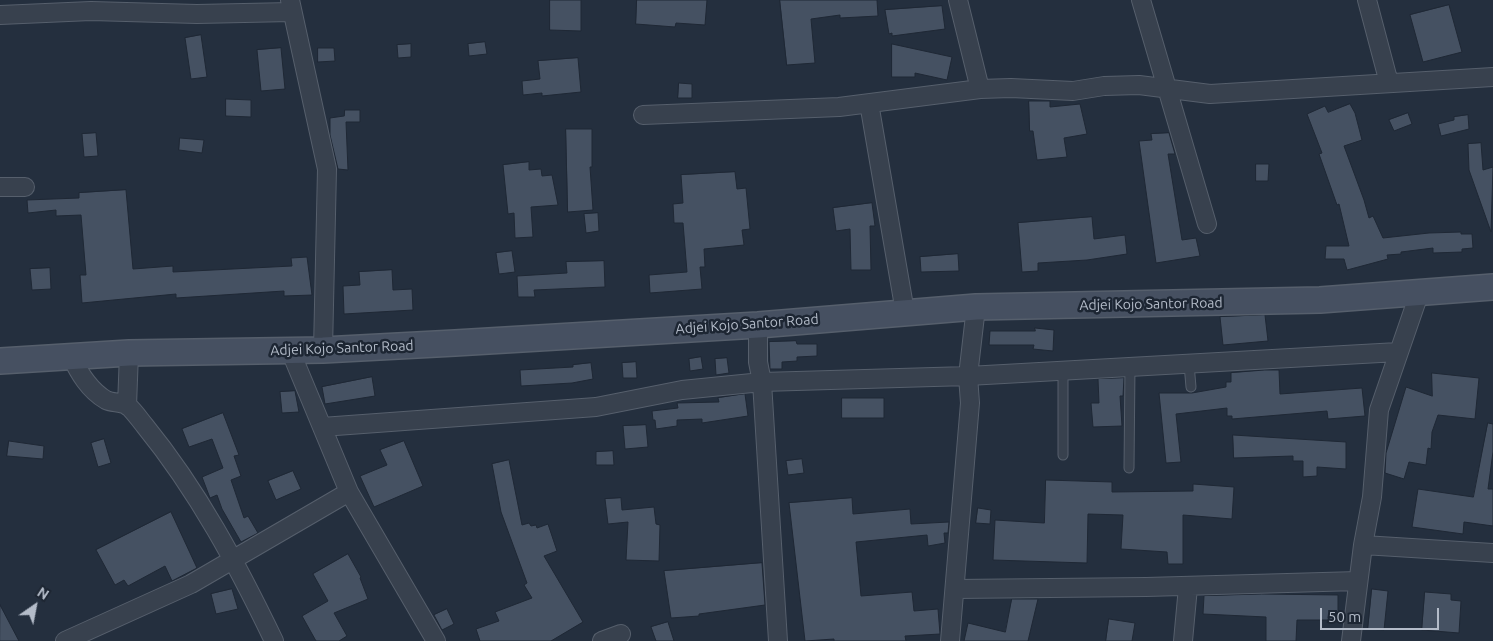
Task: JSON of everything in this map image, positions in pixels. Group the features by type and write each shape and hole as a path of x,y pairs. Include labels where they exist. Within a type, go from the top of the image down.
{"street":[{"path":"958,0 980,89"},
{"path":"1141,0 1207,224"},
{"path":"1367,0 1389,83"},
{"path":"0,14 90,6 197,14 290,6 327,169 323,350"},
{"path":"643,115 838,107 980,89 1011,88 1073,91 1104,86 1139,85 1210,94 1493,77"},
{"path":"869,103 905,312"},
{"path":"0,187 25,187"},
{"name":"Adjei Kojo Santor Road","path":"0,361 128,353 323,350 758,325 976,307 1320,300 1493,287"},
{"path":"1351,641 1363,545 1372,497 1379,410 1419,294"},
{"path":"950,641 956,589 970,402 968,376 976,307"},
{"path":"758,325 758,362 762,382 778,641"},
{"path":"290,350 349,492 436,641"},
{"path":"322,427 596,407 682,390 762,382 968,376 1398,352"},
{"path":"128,353 128,406"},
{"path":"71,356 80,375 92,388 107,400 128,406 174,463 212,522 274,641"},
{"path":"65,641 166,597 349,492"},
{"path":"1363,545 1493,553"},
{"path":"956,589 1188,586 1358,581"},
{"path":"1183,641 1188,586"},
{"path":"602,641 621,634"}],"lane":[{"path":"1189,364 1191,387"},
{"path":"1129,468 1130,367"},
{"path":"1063,371 1063,454"}],"building":[{"path":"550,0 581,0 581,31 550,30"},
{"path":"637,0 707,0 705,25 676,23 675,27 636,24"},
{"path":"780,0 877,0 878,16 840,18 840,15 811,19 815,63 787,65"},
{"path":"1449,5 1462,52 1423,62 1410,15"},
{"path":"942,6 945,29 892,36 892,33 889,34 885,10"},
{"path":"201,35 207,77 191,79 185,38"},
{"path":"485,42 487,54 469,56 468,44"},
{"path":"411,44 411,57 398,58 397,45"},
{"path":"892,44 952,57 947,80 915,73 915,77 892,77"},
{"path":"281,48 285,89 261,91 257,50"},
{"path":"318,48 334,48 335,61 318,62"},
{"path":"578,58 581,92 542,96 542,93 523,95 522,81 540,79 538,61"},
{"path":"679,83 692,84 692,98 678,98"},
{"path":"226,99 251,100 251,117 226,116"},
{"path":"1029,101 1050,101 1050,107 1080,104 1087,134 1064,138 1067,157 1037,160 1033,131 1030,131"},
{"path":"1350,104 1355,113 1362,140 1344,146 1369,218 1373,216 1383,238 1461,232 1461,234 1472,234 1473,248 1462,249 1462,252 1433,253 1433,248 1401,252 1401,254 1387,255 1388,259 1347,270 1344,259 1325,259 1326,246 1349,246 1339,204 1337,205 1319,154 1322,153 1307,114 1325,106 1328,112"},
{"path":"345,110 360,110 360,122 346,122 348,170 338,169 330,135 330,118 344,116"},
{"path":"1408,113 1412,124 1394,131 1389,120"},
{"path":"1468,115 1469,129 1441,136 1438,124 1454,120 1454,117"},
{"path":"566,129 592,129 592,167 590,167 593,210 568,212"},
{"path":"96,133 98,156 84,157 82,134"},
{"path":"1169,133 1175,154 1168,154 1182,240 1196,238 1200,256 1156,263 1139,141 1152,140 1151,134"},
{"path":"180,138 204,140 202,153 179,150"},
{"path":"1481,143 1483,170 1493,167 1491,232 1469,170 1468,144"},
{"path":"529,162 529,170 541,169 542,176 552,175 558,205 531,207 533,237 515,238 514,213 508,214 503,165"},
{"path":"1256,164 1269,164 1268,181 1256,181"},
{"path":"735,172 737,189 746,188 750,229 742,230 744,245 704,249 705,267 700,267 702,289 650,293 649,275 687,272 683,223 674,223 673,204 683,203 681,175"},
{"path":"126,190 133,269 173,266 173,272 292,266 291,258 307,257 312,295 284,296 284,291 176,298 176,294 82,303 80,275 86,275 81,215 56,216 56,210 28,213 27,200 79,198 79,193"},
{"path":"872,203 875,226 870,226 871,270 851,270 850,229 836,231 833,208"},
{"path":"598,213 599,231 586,233 584,214"},
{"path":"1092,217 1094,239 1125,235 1127,254 1087,260 1038,263 1038,271 1022,272 1018,223"},
{"path":"512,251 515,272 499,274 496,253"},
{"path":"958,254 959,271 921,272 920,257"},
{"path":"604,261 605,287 534,290 535,297 518,297 517,276 567,273 566,262"},
{"path":"50,268 51,289 32,290 30,269"},
{"path":"392,270 393,290 412,289 413,310 344,314 343,286 360,285 359,272"},
{"path":"1265,315 1268,341 1223,345 1220,317"},
{"path":"1035,328 1054,330 1053,351 1033,349 1034,345 989,345 990,331 1035,331"},
{"path":"796,341 797,344 817,344 817,356 797,357 797,361 782,362 782,369 770,369 769,342"},
{"path":"701,357 703,369 690,371 689,359"},
{"path":"727,358 729,373 716,375 715,359"},
{"path":"636,362 637,378 623,378 622,363"},
{"path":"591,363 593,379 572,383 521,386 520,370 573,367 573,365"},
{"path":"1279,370 1280,394 1362,388 1365,416 1328,419 1327,411 1232,419 1232,416 1227,416 1227,408 1176,414 1181,462 1166,463 1159,393 1192,393 1226,387 1226,382 1231,382 1231,373"},
{"path":"1432,373 1479,378 1475,419 1438,415 1432,432 1431,449 1428,448 1426,465 1409,462 1404,479 1385,473 1386,453 1406,387 1432,396"},
{"path":"372,377 375,396 325,404 322,387"},
{"path":"1124,378 1123,396 1120,396 1122,426 1093,427 1091,403 1099,403 1098,379"},
{"path":"295,391 299,412 282,413 280,392"},
{"path":"745,394 748,416 702,423 702,419 677,420 677,426 656,429 652,411 678,408 677,403 719,402 718,398"},
{"path":"842,398 884,398 884,418 842,418"},
{"path":"223,413 239,455 234,456 241,476 231,480 244,518 248,516 258,533 241,542 222,509 217,495 210,498 202,477 223,468 212,439 189,447 182,429"},
{"path":"1488,423 1493,424 1493,452 1488,489 1493,489 1493,526 1464,522 1463,534 1412,527 1418,489 1473,497"},
{"path":"646,425 648,447 625,449 623,426"},
{"path":"1233,435 1346,442 1346,469 1317,467 1317,476 1303,477 1303,461 1293,461 1293,456 1234,458"},
{"path":"104,439 111,463 98,467 91,443"},
{"path":"9,441 44,446 43,459 7,456"},
{"path":"404,441 423,486 374,507 360,476 387,465 380,450"},
{"path":"613,451 614,465 596,465 596,452"},
{"path":"802,459 804,473 788,475 786,461"},
{"path":"509,460 522,525 529,523 531,526 536,525 537,528 548,524 557,551 544,556 583,622 551,641 480,641 476,629 499,621 495,612 532,598 524,585 527,583 501,512 492,464"},
{"path":"293,471 301,489 276,500 268,481"},
{"path":"1046,480 1112,482 1112,492 1193,491 1193,484 1234,487 1232,519 1183,515 1183,564 1168,564 1167,552 1121,549 1123,515 1088,514 1087,563 993,560 995,520 1044,523"},
{"path":"621,498 622,510 654,507 656,524 660,525 659,561 626,560 628,522 608,524 605,499"},
{"path":"852,498 853,514 910,509 911,524 949,522 948,533 944,533 945,543 928,546 927,535 856,542 861,596 912,592 914,611 938,609 940,634 905,636 906,641 834,641 834,639 805,641 789,503"},
{"path":"978,508 991,510 990,524 976,523"},
{"path":"171,512 197,568 172,581 165,566 128,586 124,580 115,585 96,550"},
{"path":"348,554 361,577 368,599 334,613 347,636 339,641 316,641 302,616 328,601 313,574"},
{"path":"762,563 765,605 699,614 699,616 671,618 664,571"},
{"path":"232,589 238,609 216,614 211,594"},
{"path":"1372,589 1388,591 1384,630 1368,629"},
{"path":"1425,592 1451,594 1451,600 1461,601 1459,633 1422,630"},
{"path":"1262,594 1338,595 1338,620 1297,620 1296,641 1266,641 1266,617 1203,614 1204,596"},
{"path":"1012,599 1038,599 1028,641 964,641 968,623 1005,632"},
{"path":"0,605 19,641 0,641"},
{"path":"447,609 454,624 442,630 434,615"},
{"path":"1109,619 1135,623 1132,641 1106,641"},
{"path":"668,622 674,641 656,641 651,627"}]}
